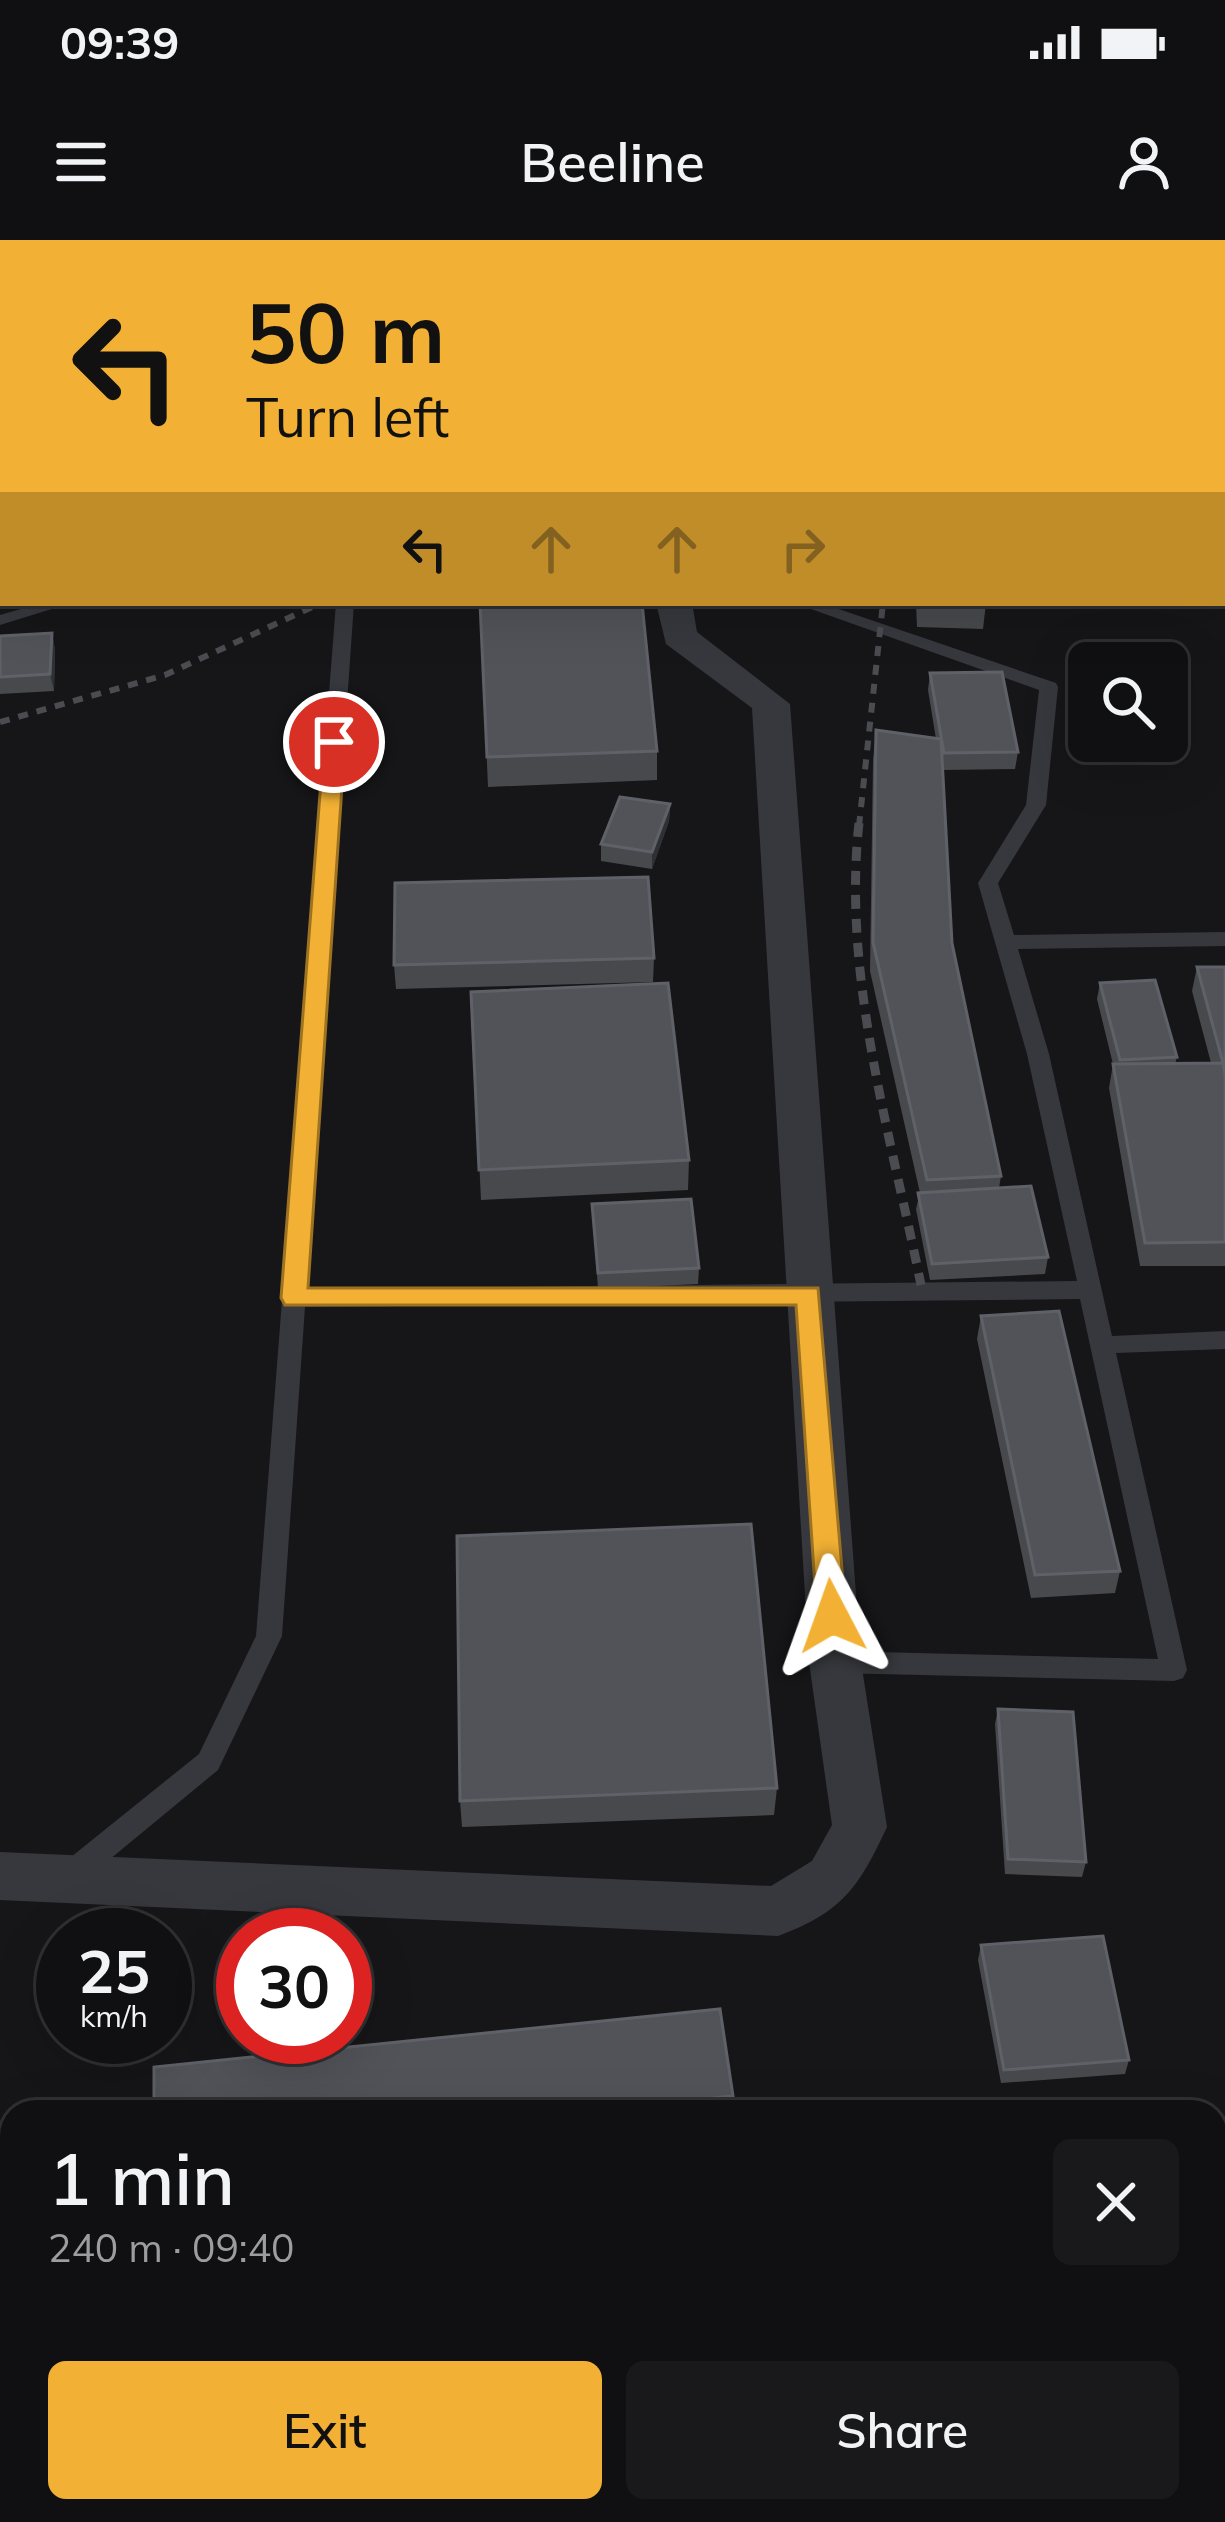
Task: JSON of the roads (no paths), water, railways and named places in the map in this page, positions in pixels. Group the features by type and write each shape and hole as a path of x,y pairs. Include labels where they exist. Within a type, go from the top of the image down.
{"street":[{"path":"0,1876 778,1911 832,1878 860,1826 835,1662 771,704 680,636 675,606"}],"lane":[{"path":"1,620 51,606"},
{"path":"69,1876 209,1762 269,1636 345,606"},
{"path":"811,606 1049,687 1036,805 988,883 1038,1054 1174,1670 835,1662"},
{"path":"1005,942 1225,939"},
{"path":"294,1298 1090,1290"},
{"path":"1102,1346 1225,1340"}],"railway":[{"path":"0,722 165,675 314,606"},
{"path":"859,826 883,606"},
{"path":"859,823 857,939 863,997 921,1285"}]}
